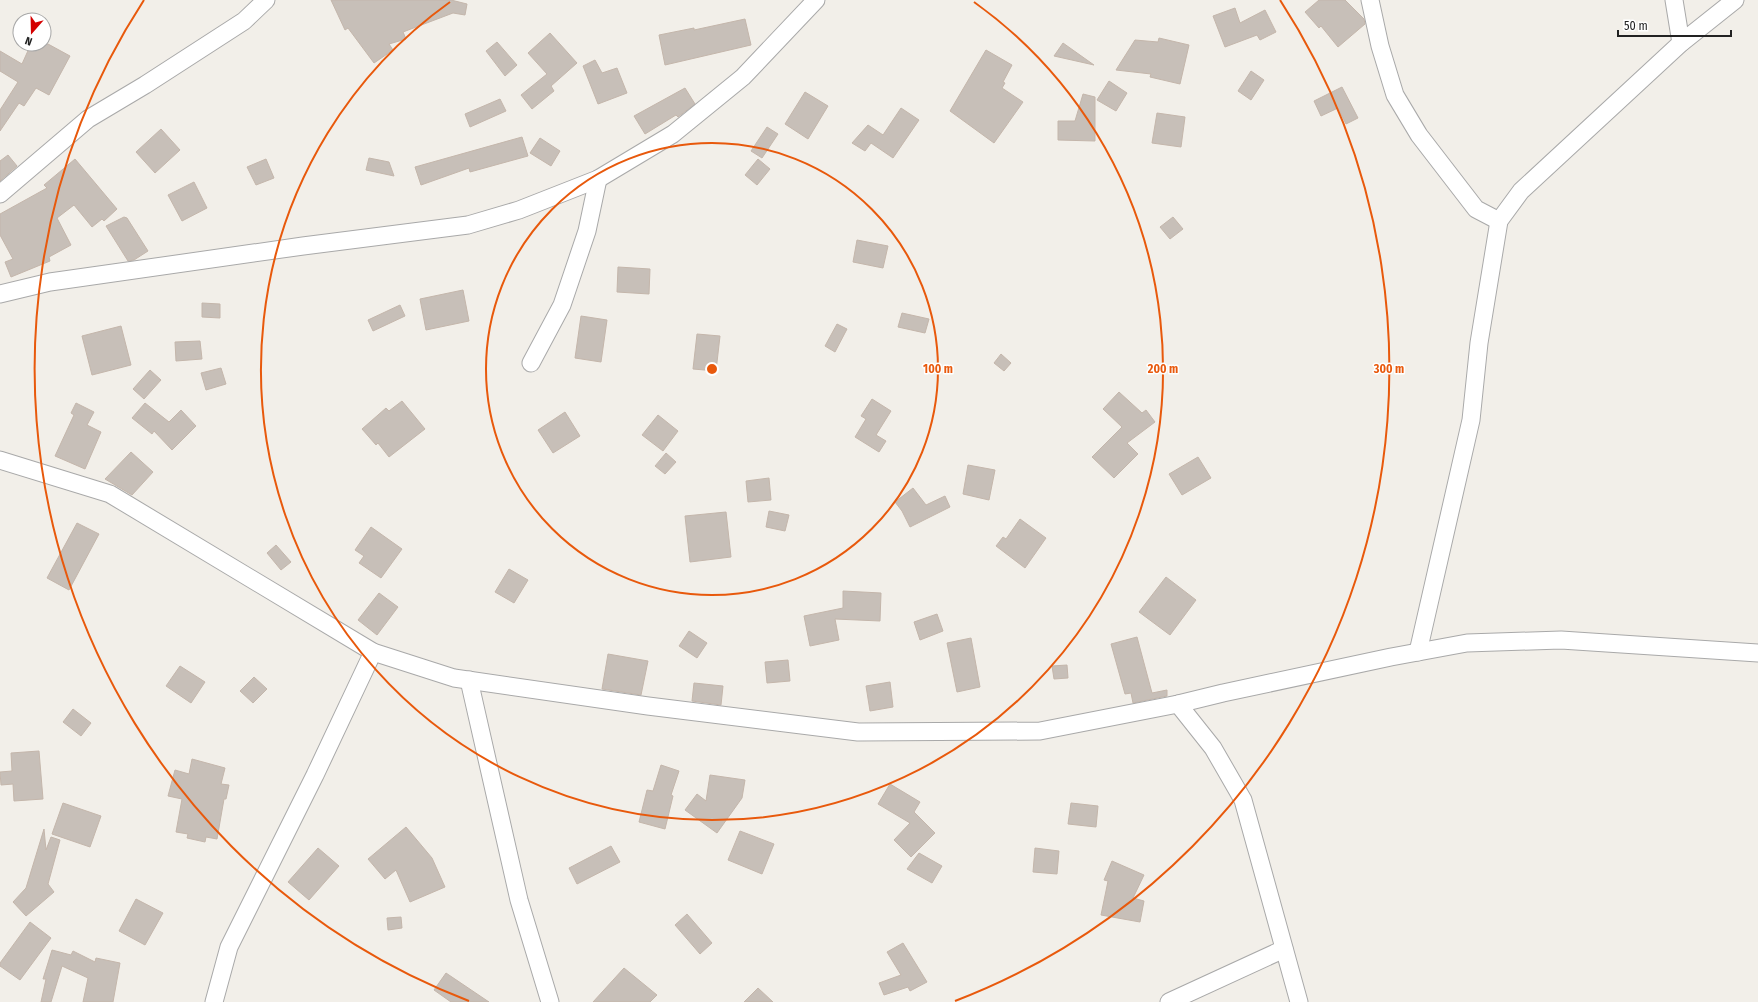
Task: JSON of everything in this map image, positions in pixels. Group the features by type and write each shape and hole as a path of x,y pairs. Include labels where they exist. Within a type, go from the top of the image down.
{"street":[{"path":"0,194 88,119 145,85 244,21 266,0"},
{"path":"0,294 50,282 303,246 468,225 519,210 598,179 673,134 743,77 816,0"},
{"path":"1370,0 1380,46 1395,95 1419,135 1476,209 1499,221"},
{"path":"1674,0 1681,43"},
{"path":"1418,652 1471,420 1478,343 1499,221 1521,191 1681,43 1735,0"},
{"path":"532,363 562,305 587,231 598,179"},
{"path":"0,460 110,494 373,652 454,678 648,706 858,732 1040,731 1178,704 1223,693 1467,643 1561,640 1758,653"},
{"path":"214,1002 229,948 373,652"},
{"path":"469,680 519,900 550,1002"},
{"path":"1178,704 1213,748 1243,800 1299,1002"},
{"path":"1169,1002 1284,949"}],"building":[{"path":"331,0 451,0 467,4 465,15 453,13 403,32 406,39 389,44 393,50 374,63 348,28 345,30"},
{"path":"1319,0 1345,0 1364,19 1365,24 1338,47 1321,26 1319,28 1305,12"},
{"path":"1235,8 1240,23 1265,10 1276,32 1260,40 1257,35 1225,47 1213,16"},
{"path":"745,19 751,45 665,65 659,35 694,28 694,30"},
{"path":"550,33 577,63 551,86 554,91 532,109 521,95 547,74 528,53"},
{"path":"1159,38 1189,45 1180,84 1150,77 1151,74 1116,70 1135,40 1158,42"},
{"path":"497,42 517,65 505,76 486,51"},
{"path":"1063,43 1094,65 1054,56"},
{"path":"52,46 70,56 49,95 36,88 24,106 19,103 0,131 0,110 18,82 0,71 0,51 22,64 27,52 52,52"},
{"path":"986,50 1012,65 1003,82 1005,83 1002,88 1023,102 994,143 950,111"},
{"path":"595,60 602,73 617,68 627,93 598,104 583,66"},
{"path":"1251,71 1264,80 1251,100 1238,91"},
{"path":"1109,81 1127,93 1116,111 1097,100"},
{"path":"1342,87 1358,118 1346,124 1338,108 1321,116 1314,101"},
{"path":"685,88 695,104 678,117 676,115 645,134 634,116"},
{"path":"805,92 828,106 808,139 785,124"},
{"path":"1083,94 1095,97 1095,141 1058,140 1058,121 1075,121"},
{"path":"500,99 506,111 470,127 465,114"},
{"path":"901,108 919,120 893,158 871,143 865,151 852,143 868,125 883,135"},
{"path":"1157,113 1185,117 1181,147 1152,143"},
{"path":"767,127 778,134 762,158 751,151"},
{"path":"161,129 180,150 155,173 136,152"},
{"path":"522,137 528,156 470,172 469,168 421,185 415,167"},
{"path":"540,138 560,151 551,166 530,153"},
{"path":"8,155 17,166 0,181 0,161"},
{"path":"369,158 389,162 394,176 366,170"},
{"path":"75,159 117,209 104,221 102,219 92,227 74,205 57,218 71,245 49,257 50,261 11,277 5,262 13,259 0,235 0,214 47,188 44,185"},
{"path":"266,159 274,178 256,185 247,167"},
{"path":"758,159 770,169 757,185 745,175"},
{"path":"194,182 207,208 182,221 168,195"},
{"path":"124,217 127,218 148,251 134,260 128,261 106,226"},
{"path":"1173,217 1183,229 1170,239 1160,227"},
{"path":"857,240 888,246 883,268 853,262"},
{"path":"618,267 650,269 649,294 617,292"},
{"path":"463,290 469,321 426,330 420,299"},
{"path":"202,303 220,304 220,318 202,317"},
{"path":"400,305 405,316 373,331 368,320"},
{"path":"902,313 929,319 925,333 898,327"},
{"path":"581,316 607,320 601,362 575,358"},
{"path":"837,324 847,329 835,352 825,346"},
{"path":"121,326 131,365 92,375 82,336"},
{"path":"697,334 720,336 716,371 693,369"},
{"path":"200,341 202,359 176,361 175,342"},
{"path":"1001,354 1011,363 1004,371 994,363"},
{"path":"221,368 226,384 206,390 201,373"},
{"path":"150,370 161,380 144,399 133,389"},
{"path":"1119,392 1142,413 1146,410 1155,422 1127,443 1138,454 1114,478 1092,457 1122,427 1103,409"},
{"path":"872,399 891,411 876,435 886,441 879,452 855,437 866,419 861,416"},
{"path":"402,401 425,429 389,457 378,443 376,445 362,429 386,408 389,411"},
{"path":"76,403 94,412 87,425 101,432 85,469 55,456 74,415 71,413"},
{"path":"145,403 169,422 181,410 196,426 172,450 154,431 152,434 132,418"},
{"path":"565,412 580,436 553,453 538,430"},
{"path":"658,415 678,431 663,451 642,435"},
{"path":"131,452 153,472 132,495 105,479"},
{"path":"666,453 676,462 665,474 655,466"},
{"path":"1198,457 1211,478 1182,495 1169,474"},
{"path":"968,465 995,470 989,500 963,494"},
{"path":"769,478 771,500 748,502 746,481"},
{"path":"913,488 926,505 945,496 950,507 910,527 902,511 895,502"},
{"path":"769,511 789,515 785,531 766,527"},
{"path":"726,512 731,557 690,562 685,516"},
{"path":"1020,519 1046,538 1025,568 996,546 1003,537 1006,539"},
{"path":"77,523 99,534 69,590 47,578"},
{"path":"371,527 402,549 381,578 359,563 364,556 355,550"},
{"path":"276,545 291,562 281,570 267,553"},
{"path":"509,569 528,580 514,603 495,592"},
{"path":"1166,577 1196,600 1170,635 1139,612"},
{"path":"843,591 881,593 880,621 835,619 839,640 810,646 804,616 843,608"},
{"path":"379,593 398,607 377,635 358,620"},
{"path":"937,614 943,631 920,640 914,622"},
{"path":"689,631 707,643 697,658 679,646"},
{"path":"1137,637 1152,693 1167,690 1167,696 1133,703 1131,693 1125,694 1111,644"},
{"path":"971,638 980,687 957,692 947,643"},
{"path":"608,654 648,661 641,695 602,689"},
{"path":"788,660 790,681 767,683 765,662"},
{"path":"1067,665 1068,678 1054,679 1052,666"},
{"path":"180,666 205,682 191,703 166,686"},
{"path":"254,677 267,689 253,703 240,691"},
{"path":"890,682 893,707 870,711 866,686"},
{"path":"694,683 723,686 721,705 692,701"},
{"path":"73,709 91,723 81,736 63,722"},
{"path":"39,751 43,799 14,801 13,784 1,785 0,772 12,771 11,753"},
{"path":"192,759 225,768 221,784 229,785 226,799 224,799 217,839 206,837 205,842 187,838 188,834 176,832 182,799 168,796 175,770 189,774"},
{"path":"661,765 679,771 671,795 673,796 665,829 639,822 647,790 653,791"},
{"path":"710,775 745,780 742,798 717,833 685,810 697,794 706,801"},
{"path":"890,784 920,802 914,812 935,833 911,857 894,840 910,823 878,804"},
{"path":"63,803 101,816 90,847 52,834"},
{"path":"1071,803 1098,806 1096,827 1068,824"},
{"path":"406,827 432,858 445,887 410,902 396,870 385,879 368,859"},
{"path":"44,829 46,850 51,837 60,840 48,884 54,892 26,916 13,902 26,888"},
{"path":"740,831 774,844 762,874 728,860"},
{"path":"611,846 620,862 577,884 569,868"},
{"path":"318,848 339,866 309,900 288,882"},
{"path":"1035,848 1059,851 1057,874 1033,872"},
{"path":"919,853 942,866 932,883 907,869"},
{"path":"1112,861 1144,875 1133,898 1144,901 1140,922 1101,915 1108,881 1104,880"},
{"path":"136,899 163,913 145,945 119,931"},
{"path":"687,914 712,943 700,954 675,925"},
{"path":"401,917 402,928 388,930 387,918"},
{"path":"30,922 51,938 20,980 0,966 0,963"},
{"path":"903,943 927,982 910,991 908,987 884,995 879,983 901,975 887,952"},
{"path":"52,950 71,955 73,951 95,962 96,958 120,963 113,1002 83,1002 88,978 62,966 51,1002 41,1002 46,979 43,979"},
{"path":"624,968 657,995 650,1002 593,1002"},
{"path":"446,973 489,1002 451,1002 434,990"},
{"path":"758,988 773,1002 744,1002"}]}
